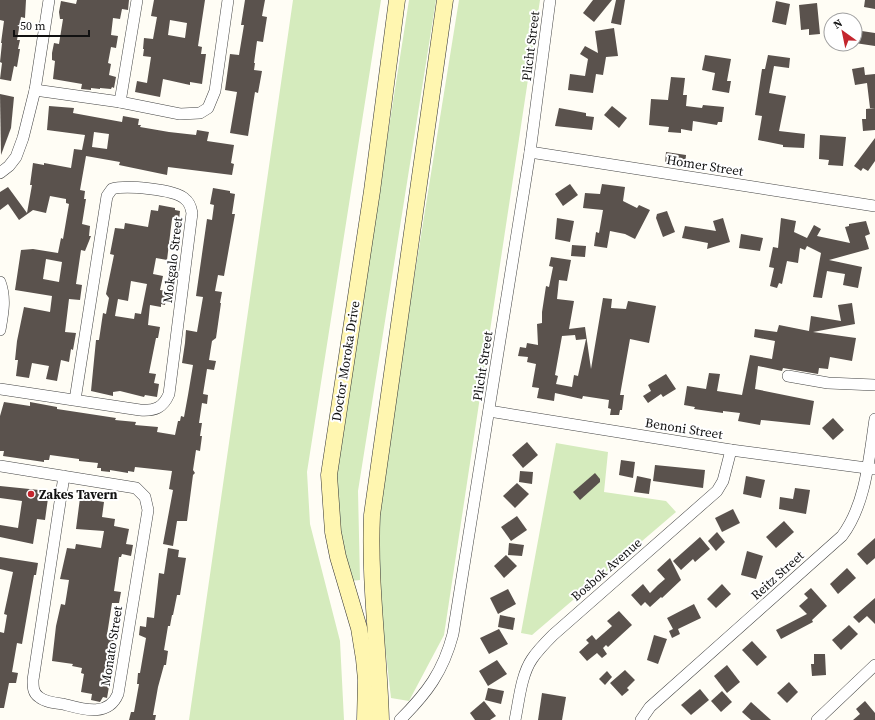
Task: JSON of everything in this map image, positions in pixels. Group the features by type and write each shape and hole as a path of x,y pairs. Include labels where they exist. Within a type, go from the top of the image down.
{"street":[{"path":"0,173 10,166 20,149 35,90 49,0"},
{"path":"120,102 137,0"},
{"path":"35,90 120,102 180,114 200,113 208,108 215,91 228,0"},
{"name":"Doctor Moroka Drive","path":"365,720 366,680 364,659 359,628 338,557 333,532 329,475 372,191 397,0"},
{"path":"381,720 379,660 372,583 372,515 445,0"},
{"name":"Plicht Street","path":"400,720 427,692 448,655 453,634 530,152 550,0"},
{"name":"Homer Street","path":"530,152 875,206"},
{"name":"Mokgalo Street","path":"0,388 75,400 150,410 160,408 166,402 169,394 192,213 188,202 177,193 125,186 112,189 107,196 75,400"},
{"path":"0,282 4,292 4,309 0,330"},
{"path":"788,376 828,383 875,385"},
{"name":"Benoni Street","path":"489,411 731,450 872,469"},
{"name":"Reitz Street","path":"641,720 650,708 842,536 850,525 872,469 875,419"},
{"name":"Bosbok Avenue","path":"515,720 525,673 535,655 553,635 717,491 723,481 731,450"},
{"name":"Monato Street","path":"0,466 64,476 136,488 142,492 148,503 118,694 111,704 96,710 45,700 35,694 34,688 33,680 64,476"},
{"path":"817,720 875,666"}],"green space":[{"path":"293,0 381,0 307,472 310,524 340,641 344,720 189,720"},
{"path":"409,0 436,0 358,491 360,580 351,581 337,525 334,477"},
{"path":"459,0 540,0 444,635 409,701 391,698 378,584 378,502"},
{"path":"556,443 608,452 604,492 666,501 676,512 532,635 521,633"}],"building":[{"path":"0,0 26,0 25,18 21,17 17,40 20,40 18,49 20,49 17,67 14,66 11,81 0,79 2,63 0,62 1,43 4,21 0,20"},
{"path":"77,0 129,0 128,10 122,9 120,19 113,18 111,35 118,36 116,48 111,47 108,63 111,64 109,75 116,77 114,88 91,88 91,90 81,89 82,84 53,79 55,61 52,60 52,53 54,43 59,44 63,19 60,19 59,12 61,1 76,4"},
{"path":"154,0 205,0 198,46 202,47 201,54 206,54 202,84 190,82 190,85 163,79 160,97 135,92 137,81 147,83 151,57 143,56 144,38 153,39 157,17 151,16","holes":["170,20 187,23 185,38 168,35"]},
{"path":"245,0 265,0 262,16 267,17 263,42 257,41 254,70 262,71 258,93 255,92 248,136 230,133 237,92 225,90 230,54 239,55 244,25 241,25"},
{"path":"593,0 612,0 594,22 583,13"},
{"path":"616,0 625,0 621,25 611,23"},
{"path":"865,0 875,0 875,9 864,7"},
{"path":"776,1 790,4 786,25 772,22"},
{"path":"817,3 820,34 809,35 809,29 801,30 799,5"},
{"path":"614,28 618,56 606,57 603,75 596,74 593,93 568,90 570,74 585,76 588,59 580,54 585,46 598,53 595,31"},
{"path":"863,31 875,33 875,46 863,44"},
{"path":"705,55 731,59 727,81 731,81 729,93 712,90 715,73 702,70"},
{"path":"768,55 790,58 789,68 774,66 769,93 786,96 779,131 805,134 804,148 783,147 783,145 758,140 762,116 755,115 762,69 765,69"},
{"path":"864,67 865,75 875,74 875,108 870,108 867,83 855,85 852,69"},
{"path":"671,77 685,78 683,95 687,95 686,106 702,108 703,105 724,107 722,122 718,122 717,125 693,121 692,131 681,129 681,133 668,132 669,127 649,125 651,99 668,100"},
{"path":"0,94 14,97 11,128 1,155"},
{"path":"49,106 74,108 73,113 122,122 123,116 139,119 138,125 141,125 140,127 196,135 197,130 209,132 207,141 234,145 231,163 234,164 232,175 168,167 167,175 119,165 120,162 86,156 80,190 85,191 84,199 86,199 82,224 90,226 89,236 91,236 85,251 81,250 76,284 82,285 80,300 69,299 65,332 76,333 73,350 71,349 69,362 61,360 57,381 46,379 49,366 32,363 29,378 16,376 18,360 15,360 17,341 24,307 50,312 52,296 15,290 21,250 33,249 58,253 61,238 63,239 69,204 66,203 66,199 50,196 46,213 33,210 19,220 8,204 0,210 0,192 8,187 27,213 32,185 30,185 33,163 44,165 44,163 71,168 74,149 82,150 85,135 47,130","holes":["94,132 109,134 107,149 92,147","46,259 62,262 59,282 43,279"]},
{"path":"612,106 627,118 619,128 604,115"},
{"path":"559,108 586,113 586,116 594,117 592,130 555,126"},
{"path":"875,108 875,130 863,131 862,119 866,119 866,109"},
{"path":"820,135 846,137 843,166 828,165 829,160 819,159"},
{"path":"875,138 875,161 868,171 863,168 861,171 854,166"},
{"path":"666,152 686,155 685,167 665,164"},
{"path":"570,184 578,195 563,206 555,194"},
{"path":"602,184 625,187 623,201 637,208 639,205 650,210 635,239 625,234 610,231 607,248 594,246 596,232 599,233 603,210 583,208 585,193 600,194"},
{"path":"213,188 230,191 230,193 235,194 232,214 235,214 224,276 218,275 215,291 222,292 216,338 212,341 209,360 216,361 214,370 207,369 203,394 208,395 207,404 202,403 199,423 202,423 200,436 202,436 200,451 196,450 193,470 195,473 193,475 187,521 177,521 173,546 163,544 173,490 169,489 172,471 135,467 134,472 128,471 128,473 110,470 110,472 101,471 101,468 97,468 98,463 79,461 79,459 50,455 49,460 44,460 44,462 3,456 4,451 0,451 0,416 4,402 30,406 30,402 57,407 57,409 116,418 115,420 136,422 135,425 158,427 157,432 175,435 178,421 180,421 181,416 184,417 193,365 182,363 186,330 197,332 203,297 196,296 207,219 212,220 214,205 210,204"},
{"path":"159,205 175,208 175,210 180,211 179,220 172,219 167,260 156,258 153,274 163,276 160,290 167,291 165,305 161,304 161,307 150,305 148,325 160,327 158,338 156,338 149,373 156,374 154,383 159,384 157,397 145,395 144,397 120,391 113,392 113,396 91,391 96,340 99,340 103,313 106,314 109,298 106,294 114,255 110,254 115,228 124,229 125,223 148,227 151,210 158,211","holes":["131,281 147,284 141,314 135,313 134,319 115,316 118,299 128,301"]},
{"path":"667,211 675,232 663,237 656,218 657,214"},
{"path":"557,218 574,221 570,242 555,239"},
{"path":"723,218 730,242 707,249 708,243 682,238 685,226 716,231 713,221"},
{"path":"781,218 796,221 794,232 807,238 814,225 821,229 817,236 850,243 845,227 849,226 849,224 866,221 870,234 865,236 869,249 829,260 862,267 858,288 843,285 845,274 827,271 822,298 813,297 821,253 807,246 805,250 800,248 798,263 787,261 782,284 779,283 777,288 770,286 774,268 769,267 773,247 778,248"},
{"path":"741,234 763,238 760,251 739,248"},
{"path":"572,245 586,246 585,257 571,256"},
{"path":"551,257 571,260 567,281 559,280 557,299 574,301 569,329 585,327 591,369 603,298 612,299 611,308 626,309 628,301 656,306 649,343 630,339 620,395 624,395 622,410 620,410 619,415 610,415 611,409 608,408 609,400 583,396 582,399 555,393 554,401 537,398 539,388 532,387 536,364 527,362 528,357 518,356 520,347 526,348 527,343 538,345 537,324 542,323 546,286 549,287 553,267 549,266","holes":["575,335 576,340 586,339 578,376 574,375 572,387 556,384 558,376 555,375 562,336"]},
{"path":"852,303 855,324 813,332 856,338 852,361 830,357 828,369 819,368 818,374 783,368 782,371 758,366 755,389 814,401 810,425 761,420 760,425 738,421 740,413 723,411 723,413 694,409 695,407 684,405 687,386 706,389 709,373 720,374 717,391 742,395 750,355 772,359 775,341 754,337 755,329 777,332 779,325 809,331 811,316 841,321 838,305"},
{"path":"666,374 676,389 663,397 661,394 648,403 643,396 651,391 648,385"},
{"path":"833,418 844,430 833,440 822,428"},
{"path":"527,442 538,455 523,468 512,455"},
{"path":"621,460 635,462 633,478 619,475"},
{"path":"655,465 705,470 703,488 653,481"},
{"path":"520,471 533,472 532,484 519,482"},
{"path":"595,473 600,479 600,482 580,500 573,492"},
{"path":"637,476 651,479 649,494 634,492"},
{"path":"746,476 765,480 761,498 743,494"},
{"path":"517,483 529,494 515,508 503,496"},
{"path":"0,486 49,491 45,520 37,519 33,544 0,537 0,525 18,528 22,501 0,498"},
{"path":"795,488 810,490 806,514 779,509 780,497 793,499"},
{"path":"80,498 104,502 102,517 115,519 114,526 129,529 126,544 133,545 131,556 122,554 121,557 119,557 114,591 121,592 119,603 112,603 107,635 115,636 114,647 111,647 108,665 111,666 110,681 107,698 103,697 100,702 91,700 92,694 81,692 84,674 81,673 82,668 72,666 73,664 52,661 56,626 61,604 65,605 69,580 60,579 67,548 75,549 76,544 101,548 104,531 76,529"},
{"path":"733,509 740,523 722,532 715,518"},
{"path":"517,516 527,530 511,541 501,527"},
{"path":"784,521 794,532 776,548 766,537"},
{"path":"717,532 725,542 716,551 708,541"},
{"path":"700,537 710,549 695,562 693,559 681,570 673,561"},
{"path":"875,538 875,558 867,565 857,554"},
{"path":"509,543 524,545 522,556 508,555"},
{"path":"168,548 179,550 178,557 186,558 180,595 177,595 170,626 168,626 164,650 168,651 166,665 164,665 158,687 153,715 156,715 155,720 129,720 131,712 134,712 139,684 137,684 138,673 140,673 146,638 139,635 140,626 146,627 147,617 154,618 159,573 164,574"},
{"path":"747,551 763,556 756,579 741,575"},
{"path":"506,555 517,566 504,578 494,566"},
{"path":"0,557 38,563 36,575 34,575 22,644 17,643 12,672 18,673 16,683 9,683 4,708 0,708 0,632 4,633 7,615 4,614 13,572 0,569"},
{"path":"670,558 681,580 650,607 645,602 641,606 631,595 643,584 650,593 665,579 657,570"},
{"path":"847,568 856,578 838,594 830,584"},
{"path":"722,584 731,594 716,608 707,599"},
{"path":"811,588 827,606 812,620 813,622 781,639 776,630 807,614 799,606 808,598 804,594"},
{"path":"508,589 516,604 498,614 490,598"},
{"path":"875,598 875,624 867,616 859,623 853,617"},
{"path":"694,604 701,618 678,629 680,634 672,638 669,631 673,629 667,618"},
{"path":"619,611 632,625 608,647 606,645 603,648 607,654 602,658 597,653 587,661 579,652 589,643 586,640 592,635 596,640 612,626 607,621"},
{"path":"500,615 515,618 513,630 498,627"},
{"path":"849,625 858,634 841,650 832,640"},
{"path":"499,629 508,644 489,654 480,638"},
{"path":"654,635 667,639 658,664 647,660"},
{"path":"752,641 767,657 757,666 742,650"},
{"path":"814,654 825,654 826,675 812,676 811,664 814,664"},
{"path":"497,660 507,674 488,686 479,671"},
{"path":"727,665 740,682 727,693 714,676"},
{"path":"625,670 635,680 627,688 629,690 622,696 610,683"},
{"path":"607,671 612,677 605,685 599,679"},
{"path":"789,682 798,692 787,703 777,693"},
{"path":"488,688 504,691 501,704 485,700"},
{"path":"700,689 709,700 691,715 681,705"},
{"path":"722,691 732,702 721,712 711,701"},
{"path":"542,693 566,697 562,720 538,720"},
{"path":"484,701 496,716 490,720 475,720 470,713"},
{"path":"865,701 875,713 875,720 853,720 860,714 856,709"},
{"path":"751,702 771,720 751,720 742,712"}],"place":[{"name":"Zakes Tavern","path":"31,494"}]}
